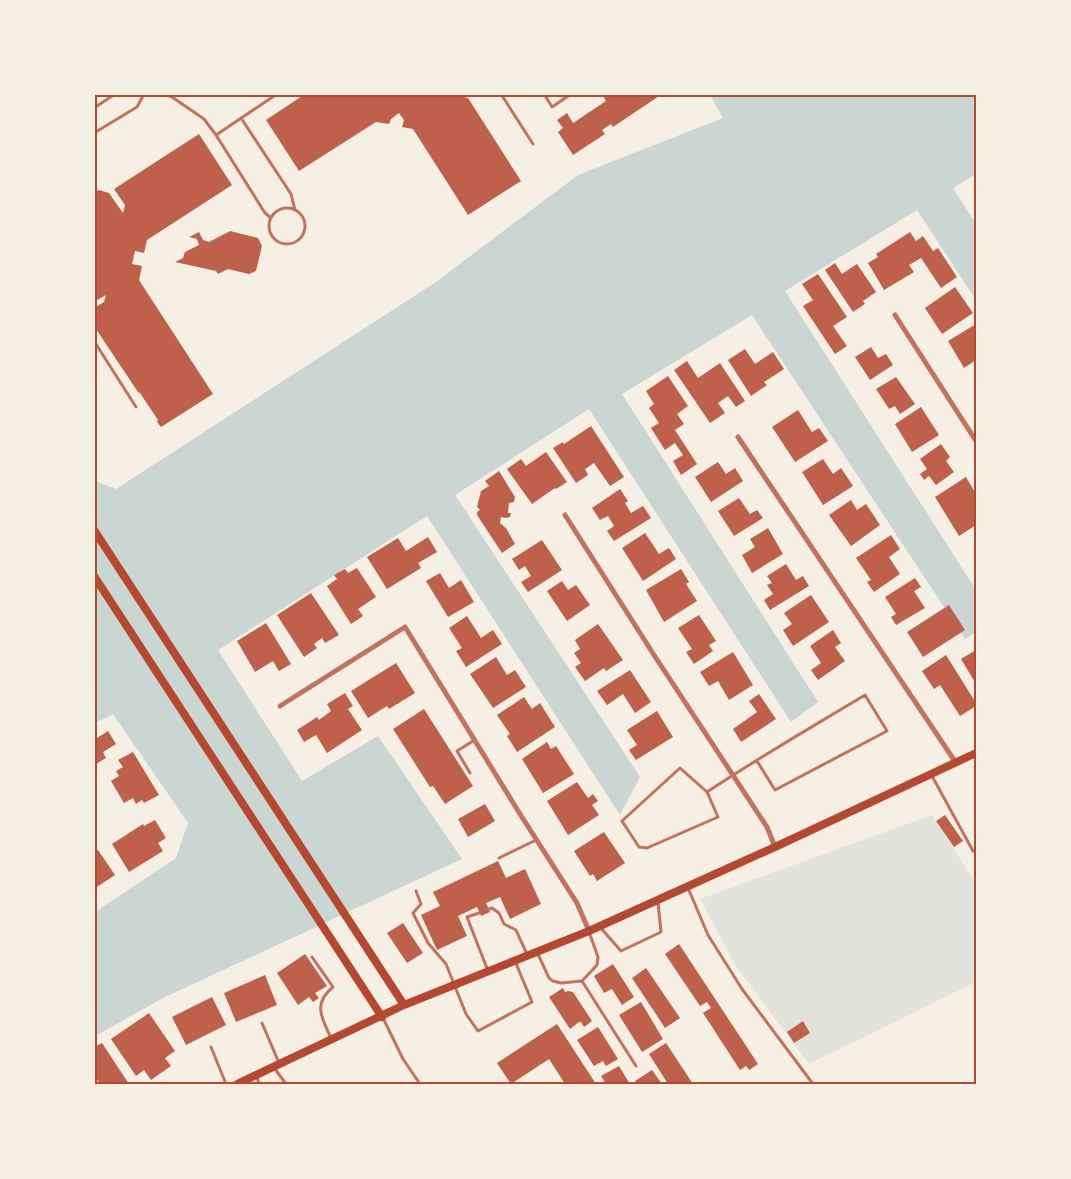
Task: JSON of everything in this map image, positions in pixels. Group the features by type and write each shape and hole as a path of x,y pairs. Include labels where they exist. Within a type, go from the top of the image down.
{"main road":[{"path":"94,530 404,1005"},
{"path":"94,576 382,1017"},
{"path":"237,1084 404,1005 589,931 976,753"}],"street":[{"path":"895,315 976,441"},
{"path":"738,437 956,763"},
{"path":"565,515 767,827 775,847"},
{"path":"280,706 405,627 577,903 589,931"}],"lane":[{"path":"94,108 116,94"},
{"path":"94,133 137,107 144,94"},
{"path":"165,94 204,119 271,219"},
{"path":"216,135 278,94"},
{"path":"501,94 532,144"},
{"path":"544,94 552,107 571,94"},
{"path":"242,118 291,194 295,210"},
{"path":"284,208 295,210 303,217 305,228 301,238 291,244 280,243 270,230 271,219 278,210 284,208"},
{"path":"94,341 136,407"},
{"path":"707,792 733,775 865,695 887,731 775,790 757,761"},
{"path":"471,773 457,751 475,740"},
{"path":"680,768 707,792 718,817 647,848 639,847 622,821 680,768"},
{"path":"932,774 973,851 976,852"},
{"path":"499,858 536,840"},
{"path":"687,886 708,935 742,989 813,1084"},
{"path":"416,891 421,904 413,913 428,943 446,964 466,1014 478,1031 532,1002 514,961"},
{"path":"599,926 621,951 661,932 657,900"},
{"path":"489,909 492,908 499,913 504,924 516,930 528,955"},
{"path":"479,913 467,917 489,971"},
{"path":"537,952 549,978 553,981 561,983 582,981 597,966 598,957 589,931"},
{"path":"312,957 333,987 322,999 320,1006 322,1020 332,1040"},
{"path":"582,981 636,1066"},
{"path":"382,1017 403,1059 420,1084"},
{"path":"262,1023 286,1084"},
{"path":"211,1047 226,1084"},
{"path":"257,1076 259,1084"}],"shaded area":[{"path":"770,94 772,97 777,94 976,95 976,174 953,188 976,224 976,300 917,210 785,291 976,590 976,632 965,639 752,315 622,394 818,702 791,722 589,409 455,495 640,777 620,815 427,516 218,650 302,781 378,736 462,859 163,998 95,1036 95,912 176,858 188,823 113,714 95,723 95,481 116,489 433,284 578,175 723,118 710,95"},
{"path":"932,815 976,884 976,982 809,1064 734,963 700,899"}],"building":[{"path":"305,94 458,94 456,95 468,98 521,181 468,215 413,129 402,127 404,120 399,113 391,119 389,124 376,122 299,171 266,120"},
{"path":"602,94 662,94 613,127 611,124 602,130 605,134 573,155 558,132 563,128 557,120 567,113 573,123 606,101"},
{"path":"199,134 232,185 147,240 144,253 135,251 132,264 142,266 139,280 213,394 161,427 94,326 94,308 104,302 106,295 94,302 94,193 99,190 109,193 123,213 125,205 114,189"},
{"path":"230,231 258,238 262,246 256,271 249,274 228,269 218,274 216,271 175,262 183,258 185,252 199,245 197,239 189,237 199,232 203,240 209,242"},
{"path":"910,232 916,241 923,236 933,251 938,248 957,277 941,288 921,258 909,265 914,272 884,290 868,263 878,257 876,254"},
{"path":"835,263 842,274 857,264 876,292 863,301 865,304 853,312 825,270"},
{"path":"818,274 847,317 833,326 847,346 835,354 803,306 813,300 802,284"},
{"path":"955,287 973,313 942,334 925,308"},
{"path":"976,324 976,360 964,368 948,341"},
{"path":"871,347 878,358 886,354 893,365 870,380 855,357"},
{"path":"745,349 755,364 773,352 784,369 764,382 767,385 751,396 728,360"},
{"path":"687,361 698,378 720,363 745,401 736,407 728,396 718,403 725,413 710,423 674,370"},
{"path":"668,376 688,406 677,414 684,424 675,430 697,464 681,475 673,461 683,455 675,443 665,450 651,428 659,423 649,408 654,404 646,391"},
{"path":"896,377 915,404 900,414 895,406 889,409 876,389"},
{"path":"921,407 939,435 912,452 895,424"},
{"path":"798,410 812,432 819,428 828,441 795,462 772,427"},
{"path":"591,426 624,477 610,486 594,463 585,469 588,475 576,483 553,448 563,442 564,444"},
{"path":"941,444 950,457 946,461 954,472 936,485 929,476 924,480 920,474 927,469 920,459"},
{"path":"546,452 567,482 532,504 507,469 521,459 526,466"},
{"path":"823,459 833,474 841,468 853,486 823,505 802,472"},
{"path":"718,462 726,474 735,468 743,481 711,502 695,477"},
{"path":"499,471 515,497 514,502 509,503 510,517 501,517 500,523 506,528 515,544 502,553 477,515 480,510 477,507 481,491 489,486 485,481"},
{"path":"966,477 976,494 976,525 959,536 935,497"},
{"path":"620,489 628,501 625,503 631,513 643,506 651,518 614,541 607,531 614,526 608,516 600,520 592,508"},
{"path":"739,498 750,514 757,510 763,518 734,536 718,511"},
{"path":"851,500 857,510 866,504 880,525 851,546 829,515"},
{"path":"768,528 783,554 752,573 742,555 755,547 750,539"},
{"path":"645,533 659,554 669,548 676,559 643,581 622,548"},
{"path":"891,535 900,549 889,557 900,574 874,592 867,582 871,580 856,558"},
{"path":"428,537 437,552 418,563 421,568 387,589 367,557 398,538 406,551"},
{"path":"542,540 562,570 528,592 521,582 531,576 525,566 519,570 512,559"},
{"path":"786,564 796,580 803,576 809,586 770,610 764,600 773,594 767,585 772,583 767,576"},
{"path":"357,568 376,597 358,609 363,616 351,624 327,586 337,579 334,575 345,569 348,573"},
{"path":"681,569 689,582 686,584 697,601 664,622 646,590"},
{"path":"440,573 449,588 461,580 474,602 448,617 426,581"},
{"path":"915,578 921,587 914,591 925,608 896,625 891,617 896,614 885,597"},
{"path":"562,581 568,590 576,585 590,605 567,621 547,591"},
{"path":"311,593 339,635 325,643 322,638 314,644 317,648 304,657 277,615"},
{"path":"811,595 829,622 793,646 783,630 792,624 784,613"},
{"path":"949,605 965,630 923,657 907,632"},
{"path":"699,615 716,641 709,645 713,651 694,664 686,652 692,649 678,628"},
{"path":"467,616 481,638 493,630 502,644 466,667 456,651 462,648 449,628"},
{"path":"266,623 291,664 279,671 273,661 255,672 237,641"},
{"path":"598,624 623,660 606,671 604,668 585,681 575,667 581,663 574,653 580,649 575,640"},
{"path":"833,630 841,643 835,647 845,661 818,680 811,670 821,663 810,646"},
{"path":"976,650 976,684 961,659"},
{"path":"733,652 753,685 729,700 718,681 709,686 700,672"},
{"path":"946,655 976,703 976,706 960,716 940,685 934,689 922,671"},
{"path":"496,657 507,675 515,670 526,687 493,708 470,674"},
{"path":"396,663 415,693 389,709 387,706 368,718 351,691"},
{"path":"630,670 651,702 635,713 623,694 607,705 597,691"},
{"path":"345,693 353,706 348,709 362,730 327,753 316,735 304,742 297,730 317,717 319,720 331,711 327,704"},
{"path":"759,694 776,719 741,742 733,729 757,712 749,701"},
{"path":"524,697 532,709 540,703 555,727 517,752 507,736 510,734 497,715"},
{"path":"424,709 473,786 445,804 433,786 430,787 393,729"},
{"path":"657,711 673,737 636,760 629,750 637,745 627,730"},
{"path":"108,731 116,744 103,752 106,758 94,765 94,740"},
{"path":"547,742 551,749 556,746 574,774 543,793 522,759"},
{"path":"133,752 159,795 144,803 142,800 136,804 133,798 124,803 111,781 119,776 116,771 123,767 118,760"},
{"path":"577,782 588,798 593,794 598,801 592,805 599,815 568,835 547,801"},
{"path":"485,804 495,821 468,837 458,819"},
{"path":"945,815 963,841 954,847 936,821"},
{"path":"155,820 166,838 158,843 163,851 129,872 112,844 143,824 144,826"},
{"path":"604,832 625,863 597,881 593,874 590,876 574,851"},
{"path":"98,850 115,875 94,889 94,852"},
{"path":"498,861 506,878 525,869 541,904 510,919 500,897 486,903 490,912 481,916 477,907 458,916 467,936 437,950 421,915 440,906 433,892"},
{"path":"403,923 423,953 407,963 387,933"},
{"path":"679,944 758,1064 749,1070 746,1066 740,1070 703,1013 711,1008 707,1002 700,1006 665,954"},
{"path":"305,954 327,986 315,993 319,998 313,1002 309,997 298,1005 277,973"},
{"path":"613,964 634,997 622,1005 612,989 604,993 594,976"},
{"path":"646,968 680,1018 665,1028 632,978"},
{"path":"265,975 277,1005 236,1022 224,993"},
{"path":"563,988 565,992 573,992 592,1021 584,1027 579,1022 570,1029 549,997"},
{"path":"212,997 226,1025 186,1045 172,1017"},
{"path":"641,1002 663,1039 642,1052 619,1015"},
{"path":"149,1013 175,1051 165,1058 171,1066 151,1080 144,1070 136,1076 111,1039"},
{"path":"803,1021 810,1033 794,1043 787,1032"},
{"path":"557,1024 596,1084 565,1084 549,1059 511,1084 497,1063"},
{"path":"598,1027 618,1059 606,1066 603,1061 594,1066 577,1040"},
{"path":"102,1043 129,1084 100,1084 94,1076 94,1047"},
{"path":"666,1043 693,1084 668,1084 649,1054"},
{"path":"619,1066 630,1084 606,1084 601,1076"},
{"path":"652,1070 662,1084 637,1084 635,1081"}]}
